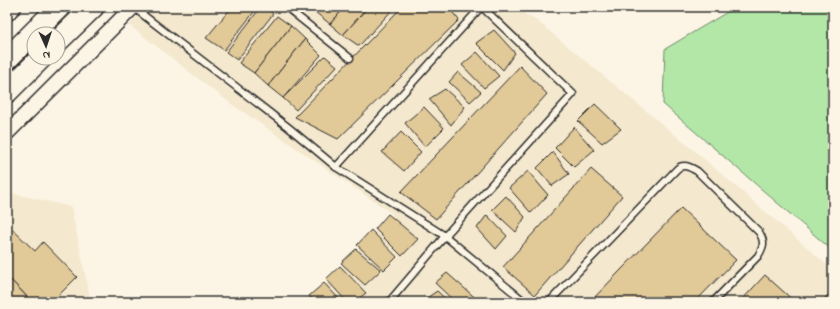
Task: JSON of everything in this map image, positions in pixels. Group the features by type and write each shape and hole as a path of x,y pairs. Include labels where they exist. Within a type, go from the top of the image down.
{"highway":[{"path":"7,59 59,7"},
{"path":"66,33 93,7"},
{"path":"7,92 33,66"}],"street":[{"path":"7,14 14,7"},
{"path":"7,133 133,7"}],"lane":[{"path":"133,7 288,127 336,167 445,236 525,302"},
{"path":"286,7 350,58"},
{"path":"336,167 482,7 573,94 445,236 389,302"},
{"path":"549,302 680,166 684,166 697,172 759,232 764,240 764,246 758,256 713,302"}],"shaded area":[{"path":"148,7 513,7 537,21 697,153 833,270 833,302 309,302 393,214 230,103 129,25"},
{"path":"7,192 71,207 91,302 7,302"}],"green space":[{"path":"731,7 833,7 833,251 663,104 665,49 729,11"}],"building":[{"path":"232,7 258,7 224,50 206,38"},
{"path":"261,7 266,7 273,14 237,60 226,52"},
{"path":"319,7 345,7 330,24 315,12"},
{"path":"345,7 368,7 343,35 330,24"},
{"path":"368,7 395,7 359,46 343,35"},
{"path":"402,7 448,7 459,20 338,139 295,117"},
{"path":"277,16 291,26 254,73 239,63"},
{"path":"291,26 305,39 268,86 254,73"},
{"path":"494,30 515,53 503,70 476,43"},
{"path":"305,39 321,55 283,98 268,86"},
{"path":"477,52 499,76 484,88 462,65"},
{"path":"325,56 337,66 296,110 283,98"},
{"path":"520,66 547,94 436,219 401,192"},
{"path":"458,72 481,92 470,102 449,82"},
{"path":"445,89 465,107 451,125 429,99"},
{"path":"595,104 621,129 602,143 578,121"},
{"path":"424,107 444,128 425,147 405,123"},
{"path":"574,127 594,150 574,167 555,148"},
{"path":"401,132 421,152 404,171 382,152"},
{"path":"553,152 569,174 552,186 537,168"},
{"path":"591,169 622,196 535,295 503,267"},
{"path":"528,171 548,195 531,213 509,188"},
{"path":"506,196 525,217 516,232 492,210"},
{"path":"681,208 736,260 695,302 590,302"},
{"path":"388,214 418,239 402,256 375,229"},
{"path":"487,215 507,236 496,249 477,228"},
{"path":"7,224 35,251 43,242 77,277 52,302 32,302 7,276"},
{"path":"371,230 397,257 384,270 357,245"},
{"path":"356,249 381,270 365,285 341,263"},
{"path":"340,266 366,293 354,302 347,302 326,279"},
{"path":"447,273 480,302 455,302 435,283"},
{"path":"765,275 795,302 740,302"},
{"path":"7,276 32,302 7,302"},
{"path":"324,283 342,302 314,302 309,296"},
{"path":"437,291 449,302 421,302"},
{"path":"830,293 833,296 833,302 821,302"}]}
